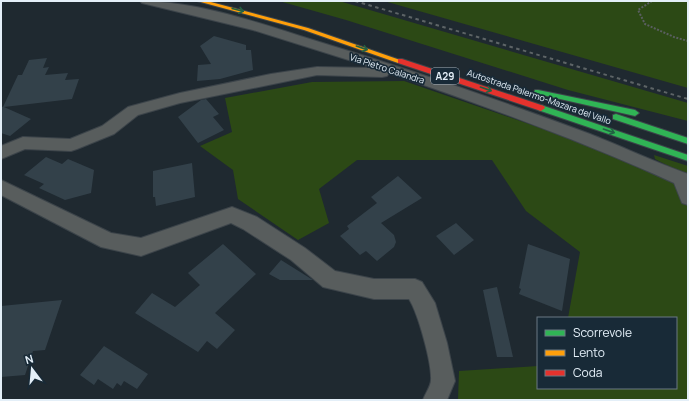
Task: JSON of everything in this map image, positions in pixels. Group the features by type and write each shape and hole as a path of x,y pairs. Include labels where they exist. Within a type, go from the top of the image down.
{"highway":[{"name":"Autostrada Palermo-Mazara del Vallo","path":"200,1 257,15 313,32 688,158"},
{"name":"Autostrada Palermo-Mazara del Vallo","path":"644,115 534,91 688,141"}],"street":[{"name":"Via Pietro Calandra","path":"146,1 206,14 253,27 401,73 612,148 685,180"},
{"path":"1,153 23,143 70,145 108,130 133,111 180,98 271,79 317,71 401,73"},
{"path":"685,180 684,192 688,198"},
{"path":"1,187 108,241 140,247 232,215 250,223 298,254 330,280 374,289 415,289 424,303 436,343 443,381 435,400"}],"path":[{"path":"652,1 638,10 645,24 674,37 688,41"}],"green space":[{"path":"279,1 339,1 688,103 688,121 568,90 346,20"},
{"path":"384,1 688,1 688,88"},
{"path":"404,81 622,156 688,189 688,400 458,400 459,371 537,366 537,389 677,389 677,317 568,317 580,252 526,211 492,160 357,160 319,189 329,223 298,240 238,199 233,170 200,146 232,132 225,98 312,82"},
{"path":"654,155 688,166 688,176 655,159"}],"building":[{"path":"214,36 246,45 246,50 251,50 253,70 220,79 197,81 198,65 211,64 200,46"},
{"path":"47,58 43,68 49,67 45,75 68,73 65,80 79,79 72,99 4,107 31,119 10,136 1,133 1,106 3,107 18,75 22,75 29,60"},
{"path":"206,99 219,114 213,117 224,130 198,143 178,117 201,100"},
{"path":"46,157 62,164 68,159 94,170 91,193 65,200 39,188 44,184 24,175"},
{"path":"192,163 195,197 156,206 155,197 153,197 153,171"},
{"path":"398,176 422,198 381,223 394,235 396,242 394,247 377,261 366,251 360,255 340,236 349,229 347,226 377,203 371,197"},
{"path":"456,223 474,240 454,255 436,236"},
{"path":"223,244 256,274 215,313 235,330 217,349 207,341 198,352 135,313 152,293 175,307 200,285 188,273"},
{"path":"528,244 570,259 562,311 519,294"},
{"path":"281,260 313,280 280,280 269,274"},
{"path":"497,287 513,357 497,357 483,290"},
{"path":"62,300 45,350 33,351 25,375 1,377 1,306"},
{"path":"104,346 148,374 137,389 124,381 121,386 117,383 113,389 98,379 94,385 80,375"}],"railway":[{"path":"355,1 688,99"}],"traffic: fast":[{"path":"538,92 635,113"},
{"path":"541,108 688,158"},
{"path":"616,117 688,141"}],"traffic: slow":[{"path":"200,1 306,29 400,61"}],"traffic: jam":[{"path":"400,61 541,108"}]}
